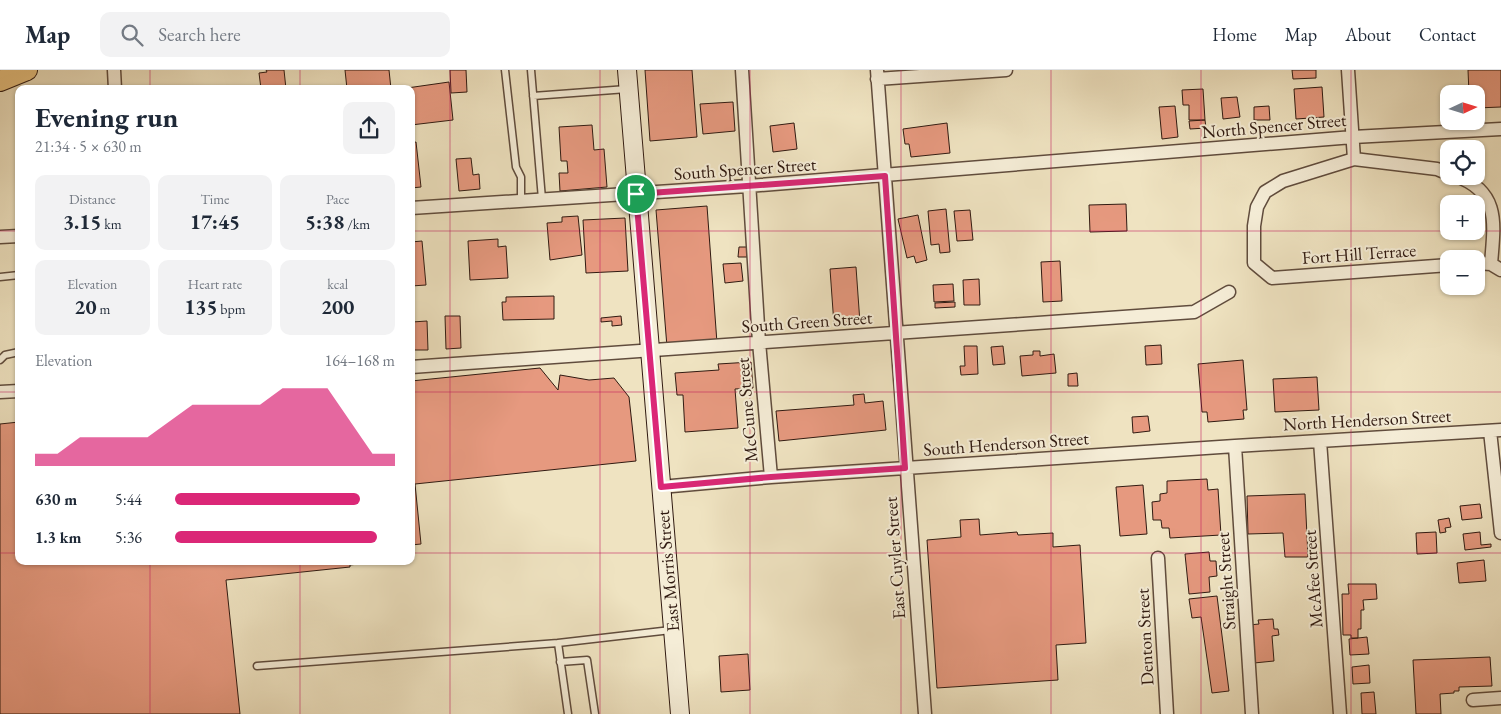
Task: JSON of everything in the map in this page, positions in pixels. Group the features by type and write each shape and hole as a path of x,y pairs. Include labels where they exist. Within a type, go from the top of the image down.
{"main road":[{"path":"0,81 27,70"},
{"name":"East Morris Street","path":"627,70 680,714"}],"street":[{"path":"114,70 116,85"},
{"name":"McCune Street","path":"742,70 759,342 771,477"},
{"path":"877,74 1006,70"},
{"path":"1348,70 1354,159 1440,171"},
{"name":"East Cuyler Street","path":"877,74 924,714"},
{"name":"North Spencer Street","path":"1051,163 1353,137 1501,129"},
{"name":"Fort Hill Terrace","path":"1354,159 1283,181 1265,192 1257,207 1254,226 1254,262 1272,278 1440,266"},
{"name":"South Spencer Street","path":"415,208 636,194 1051,163"},
{"path":"1471,185 1478,189 1490,203 1493,215 1496,267"},
{"path":"0,237 15,236"},
{"name":"South Green Street","path":"415,367 1194,312 1229,292"},
{"path":"0,392 15,391"},
{"path":"1496,430 1501,533"},
{"name":"North Henderson Street","path":"1235,446 1496,430"},
{"name":"McAfee Street","path":"1320,440 1340,714"},
{"name":"South Henderson Street","path":"661,487 771,477 1235,446"},
{"name":"Straight Street","path":"1235,446 1252,714"},
{"name":"Denton Street","path":"1158,558 1166,714"},
{"path":"1473,700 1501,698"}],"lane":[{"path":"505,70 516,167 521,177 521,201"},
{"path":"531,70 542,200"},
{"path":"533,96 629,89"},
{"path":"0,277 15,275"},
{"path":"0,360 5,355 15,353"},
{"path":"257,666 558,642 672,630"},
{"path":"558,642 568,714"},
{"path":"560,662 586,660 595,714"}],"building":[{"path":"266,70 284,70 286,85 260,85 259,73 267,72"},
{"path":"345,70 389,70 391,85 347,85"},
{"path":"450,70 466,70 467,92 451,93"},
{"path":"645,70 692,70 697,137 650,141"},
{"path":"1292,70 1316,70 1316,78 1293,79"},
{"path":"1468,70 1501,70 1501,107 1485,108 1485,85 1469,85"},
{"path":"449,82 453,120 415,125 415,87"},
{"path":"1322,87 1324,117 1296,119 1294,89"},
{"path":"1203,89 1205,120 1189,120 1189,105 1183,105 1182,90"},
{"path":"1237,97 1240,117 1223,119 1221,98"},
{"path":"733,102 735,131 703,134 700,104"},
{"path":"1175,106 1178,137 1162,139 1159,107"},
{"path":"1269,106 1270,120 1254,120 1254,107"},
{"path":"1205,120 1206,128 1190,129 1189,121"},
{"path":"794,123 797,149 773,152 770,126"},
{"path":"947,123 950,153 911,157 909,144 905,144 903,129"},
{"path":"592,125 594,150 604,149 607,187 560,191 559,173 568,173 567,161 561,161 559,127"},
{"path":"415,142 421,187 415,188"},
{"path":"471,158 473,175 479,174 480,189 459,191 456,159"},
{"path":"1126,204 1127,231 1090,232 1089,205"},
{"path":"707,206 717,343 667,347 656,210"},
{"path":"946,209 950,252 940,253 939,244 931,245 928,211"},
{"path":"970,210 973,240 957,241 954,211"},
{"path":"918,215 927,260 916,263 914,256 907,258 898,219"},
{"path":"578,216 582,255 550,260 547,223 562,222 562,217"},
{"path":"625,218 628,271 586,273 583,220"},
{"path":"498,239 498,247 506,246 508,278 470,280 468,241"},
{"path":"422,241 426,285 415,286 415,242"},
{"path":"739,247 747,247 747,257 738,257"},
{"path":"1060,261 1062,301 1043,302 1041,262"},
{"path":"741,263 743,281 725,283 723,264"},
{"path":"856,267 860,323 834,325 830,269"},
{"path":"979,279 980,305 964,305 963,280"},
{"path":"953,284 954,301 934,302 933,285"},
{"path":"554,296 554,319 503,320 502,302 506,302 506,297"},
{"path":"955,302 955,307 935,308 935,303"},
{"path":"445,316 460,316 461,348 446,349"},
{"path":"621,316 622,325 612,326 612,321 601,322 601,318"},
{"path":"427,321 428,350 415,350 415,322"},
{"path":"1161,345 1162,364 1146,365 1145,346"},
{"path":"964,346 977,346 978,374 961,375 960,366 965,366"},
{"path":"1003,346 1005,364 993,365 991,347"},
{"path":"1033,351 1040,351 1040,356 1054,354 1056,373 1022,376 1020,356 1033,355"},
{"path":"1243,360 1247,410 1243,410 1244,419 1208,422 1207,412 1202,412 1198,364"},
{"path":"751,362 753,388 735,389 738,428 685,432 683,395 677,395 675,373 719,370 718,364"},
{"path":"540,368 558,390 560,375 589,380 614,378 629,397 636,461 415,484 415,381"},
{"path":"1077,373 1078,386 1068,386 1068,374"},
{"path":"1317,377 1319,410 1275,412 1273,379"},
{"path":"864,394 865,403 883,401 886,430 779,441 776,411 854,405 853,395"},
{"path":"1148,416 1150,431 1133,433 1132,417"},
{"path":"15,422 15,565 350,565 350,567 226,580 240,714 0,714 0,424"},
{"path":"1207,479 1208,490 1218,489 1221,535 1170,538 1169,528 1162,528 1161,520 1153,520 1152,502 1160,501 1160,494 1167,493 1167,481"},
{"path":"415,484 421,544 415,545"},
{"path":"1143,485 1147,534 1120,536 1116,487"},
{"path":"1305,494 1308,557 1285,557 1283,533 1248,534 1247,496"},
{"path":"1480,504 1482,518 1462,520 1460,506"},
{"path":"1449,518 1451,527 1445,528 1446,532 1440,533 1438,520"},
{"path":"979,519 980,535 1017,532 1018,535 1053,533 1053,547 1080,545 1086,643 1056,645 1058,680 937,688 927,540 961,537 960,520"},
{"path":"1436,532 1437,553 1417,554 1416,533"},
{"path":"1480,532 1481,545 1491,544 1491,547 1465,550 1463,534"},
{"path":"1209,552 1210,561 1216,561 1217,576 1209,577 1210,592 1189,594 1185,554"},
{"path":"1484,560 1486,581 1459,583 1457,563"},
{"path":"1348,584 1376,584 1377,599 1363,600 1364,610 1361,610 1361,629 1358,629 1358,638 1351,638 1351,635 1343,635 1342,594 1349,594"},
{"path":"1217,596 1229,691 1212,693 1201,617 1192,618 1189,599"},
{"path":"1273,619 1274,629 1278,629 1279,635 1272,636 1274,661 1254,663 1249,625 1259,624 1258,620"},
{"path":"1367,637 1369,654 1350,655 1349,639"},
{"path":"748,654 750,690 721,692 719,656"},
{"path":"1490,657 1492,686 1459,687 1459,691 1454,691 1454,693 1440,694 1441,714 1416,714 1413,660"},
{"path":"1369,665 1370,683 1353,684 1352,667"},
{"path":"1374,692 1376,714 1362,714 1361,693"}],"route":[{"path":"885,176 905,468 661,487 636,194 885,176"}]}
